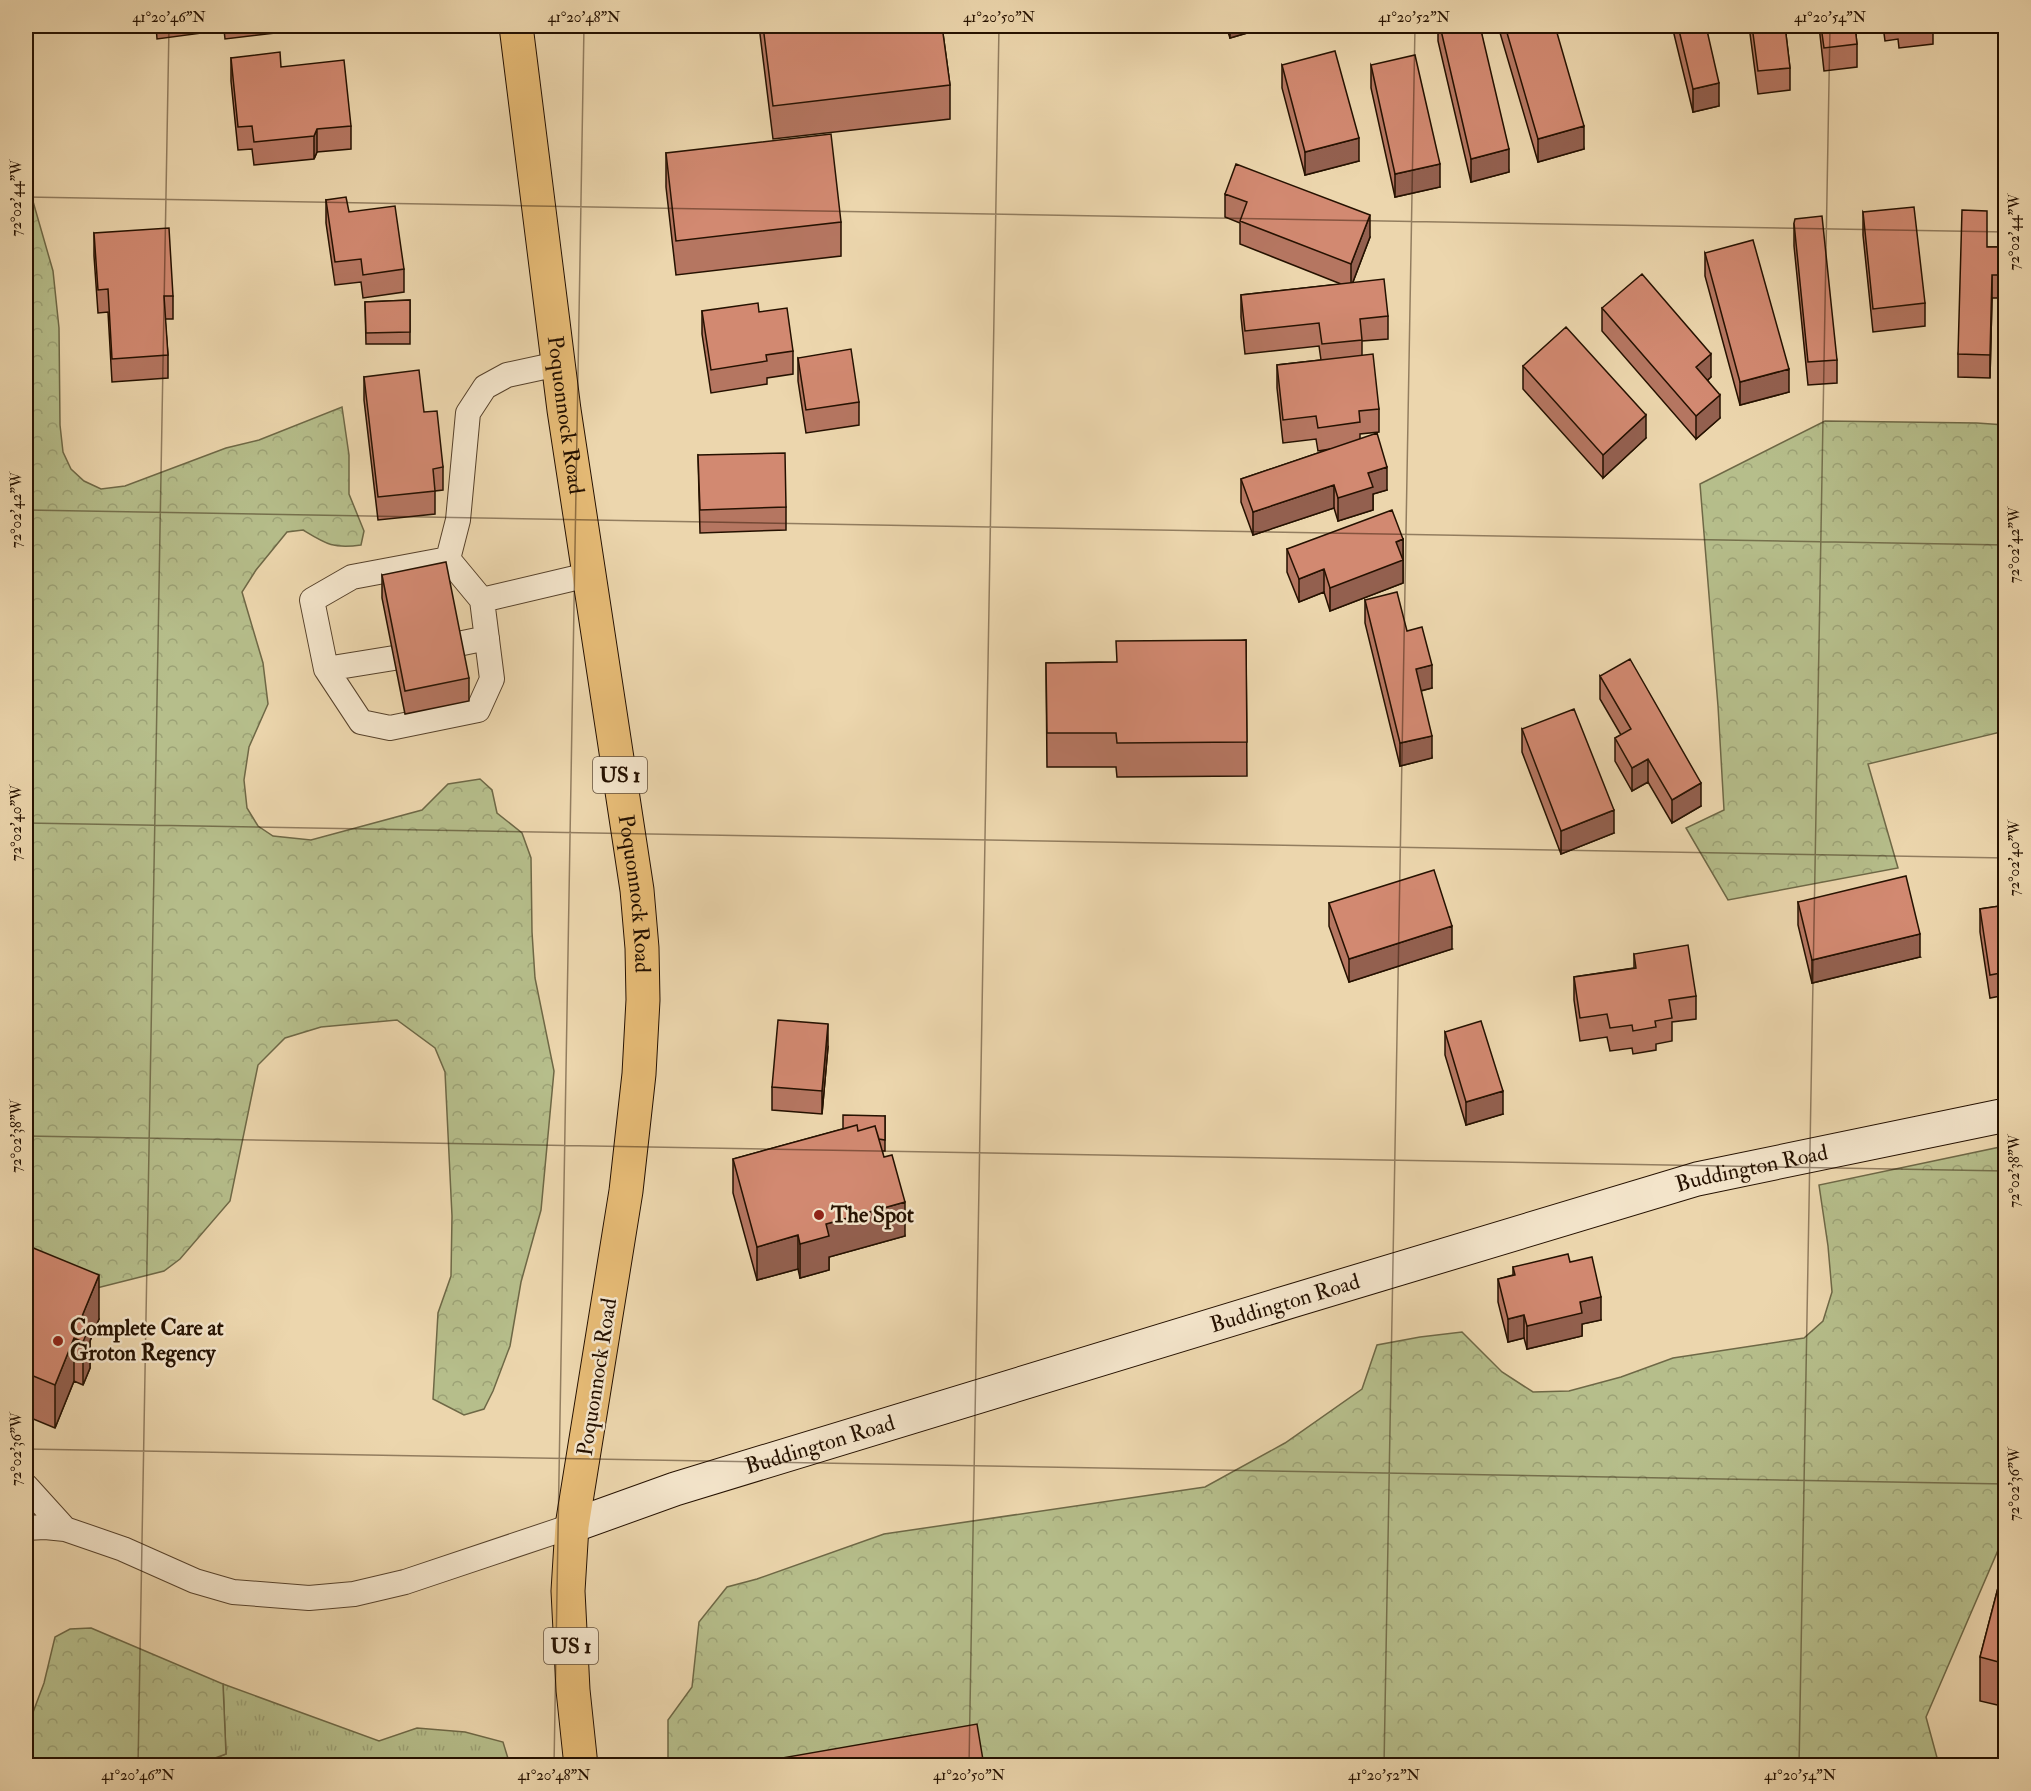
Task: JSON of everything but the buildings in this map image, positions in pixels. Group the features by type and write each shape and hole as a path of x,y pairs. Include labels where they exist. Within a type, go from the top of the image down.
{"main road":[{"name":"Poquonnock Road","path":"516,26 558,364 637,890 642,948 643,1000 639,1074 626,1191 572,1526 568,1591 573,1690 581,1766"}],"street":[{"name":"Buddington Road","path":"572,1526 675,1489 1697,1179 2006,1114"}],"lane":[{"path":"448,559 458,520 468,413 485,387 507,375 558,364"},
{"path":"448,559 482,600 492,679 478,710 390,729 361,722 326,669 312,600 352,577 448,559"},
{"path":"482,600 588,575"},
{"path":"458,644 487,638"},
{"path":"326,669 394,658"},
{"path":"26,1486 65,1530"},
{"path":"26,1528 45,1527 65,1530 123,1548 195,1581 233,1592 309,1598 354,1594 405,1582 572,1526"}],"green space":[{"path":"26,78 32,156 30,191 53,271 59,328 60,425 63,452 71,469 84,481 101,489 125,486 226,448 259,440 342,407 349,455 349,494 364,531 361,545 336,546 303,530 287,532 256,570 242,592 263,663 268,704 249,747 244,780 247,808 258,826 273,836 311,840 422,810 448,784 480,779 492,790 497,813 522,833 531,858 535,978 554,1071 541,1210 521,1282 510,1346 484,1409 464,1415 433,1399 438,1313 451,1276 452,1216 445,1072 435,1048 397,1020 321,1027 285,1038 258,1065 230,1201 180,1259 164,1271 89,1290 26,1268"},
{"path":"1825,421 2005,425 2005,731 1868,764 1898,868 1728,900 1686,828 1724,810 1700,484"},
{"path":"2005,1146 2005,1534 1926,1717 1939,1765 668,1766 668,1720 692,1687 699,1622 727,1587 757,1579 884,1534 1205,1487 1285,1443 1362,1389 1377,1345 1462,1332 1502,1372 1533,1392 1569,1391 1621,1377 1673,1358 1804,1338 1823,1321 1832,1292 1819,1185"},
{"path":"91,1628 223,1684 226,1754 194,1766 26,1765 26,1731 44,1683 55,1637 70,1629"},
{"path":"223,1684 379,1741 417,1728 465,1732 503,1742 510,1765 194,1766 226,1754"}],"place":[{"name":"The Spot","path":"819,1215"},
{"name":"Complete Care at Groton Regency","path":"58,1341"}]}
